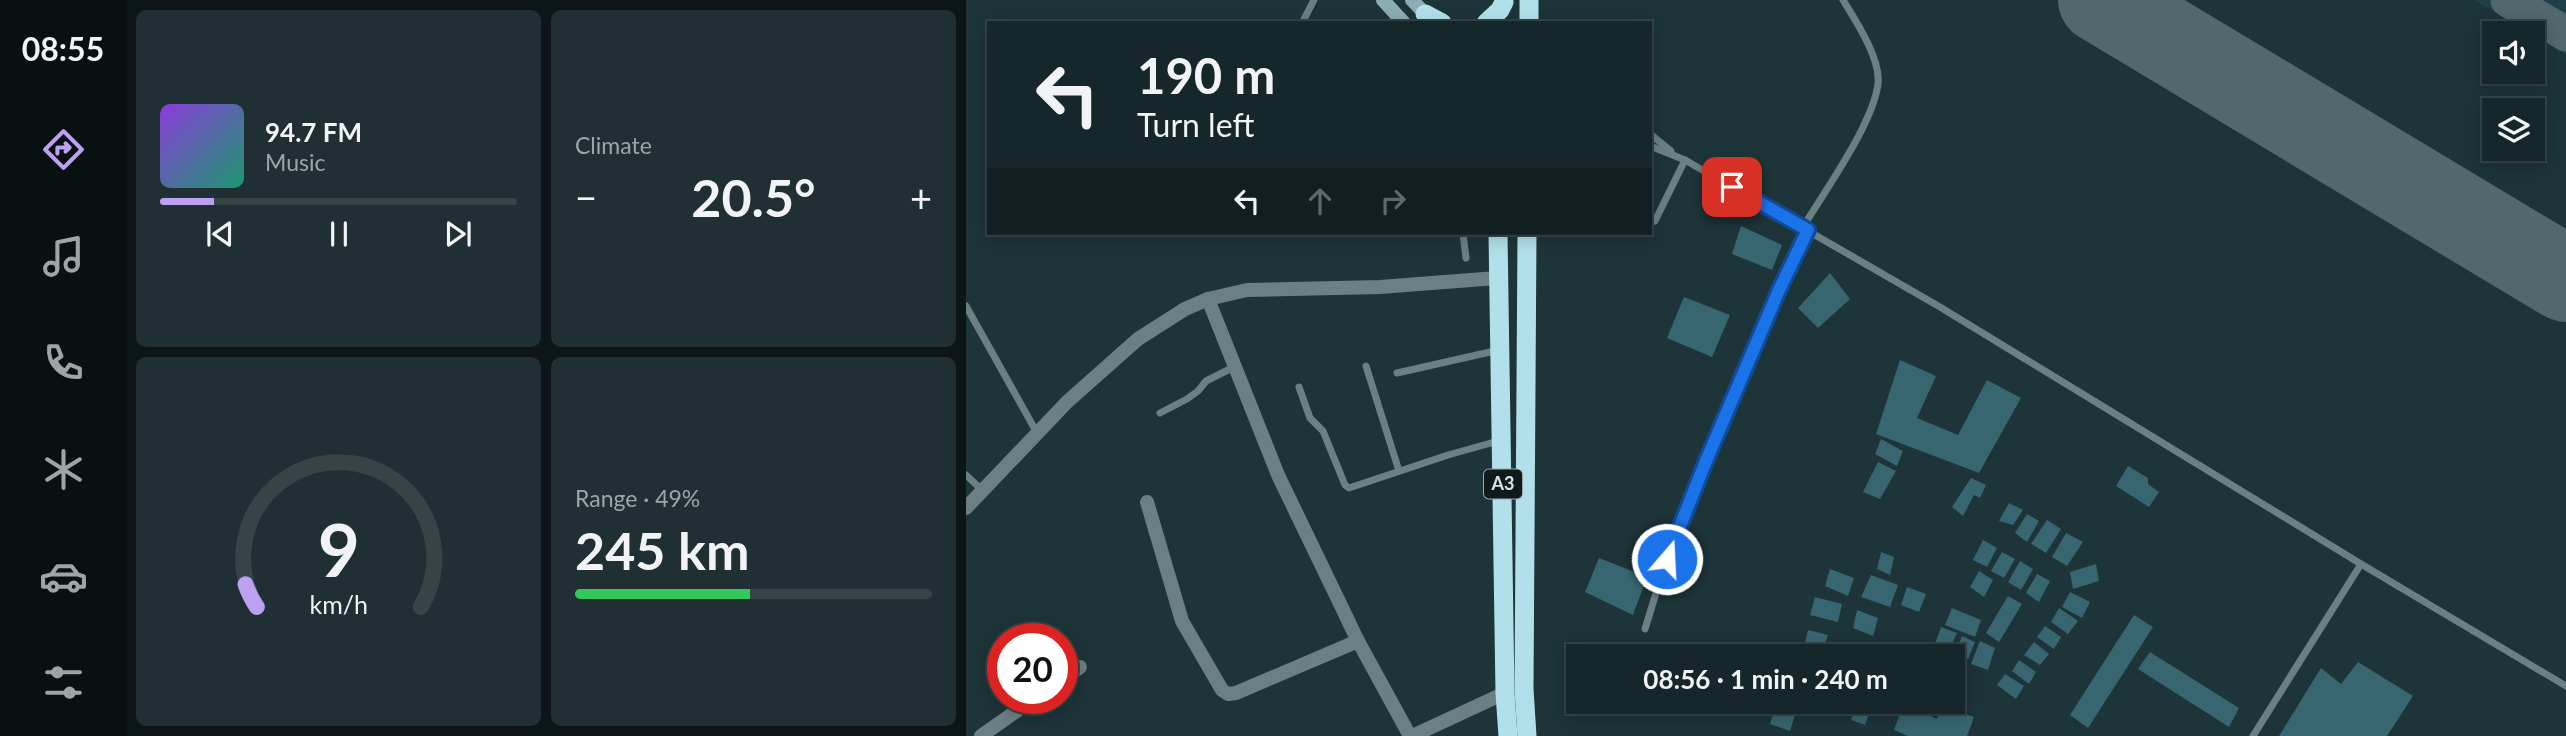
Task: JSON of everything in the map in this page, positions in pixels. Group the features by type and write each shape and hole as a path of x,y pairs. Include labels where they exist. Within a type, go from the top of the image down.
{"highway":[{"path":"1528,21 1529,0"},
{"path":"1488,21 1500,10 1504,1"},
{"path":"1503,21 1504,1"},
{"name":"A3","path":"1497,235 1508,736"},
{"name":"A3","path":"1527,235 1524,690 1527,736"}],"main road":[{"path":"1383,0 1402,21"}],"street":[{"path":"966,508 1067,402 1138,339 1185,309 1208,299 1247,290 1380,287 1497,278"},
{"path":"1208,299 1278,475 1358,641 1411,736 1505,693"},
{"path":"1147,502 1182,621 1222,690 1228,694 1236,694 1358,641"},
{"path":"981,736 1012,714"}],"lane":[{"path":"1303,21 1314,0"},
{"path":"1645,629 1685,510 1805,228 1864,124 1878,83 1876,66 1866,40 1843,0"},
{"path":"1652,136 1681,158"},
{"path":"1652,147 1681,158 1805,228 2069,384 2361,565 2566,686"},
{"path":"1655,221 1681,158"},
{"path":"1463,235 1466,258"},
{"path":"966,306 1037,433"},
{"path":"1397,373 1499,350"},
{"path":"1366,366 1399,471"},
{"path":"1160,413 1187,399 1198,391 1206,380 1234,367"},
{"path":"1299,387 1310,418 1324,431 1345,485 1349,488 1502,440"},
{"path":"966,475 982,490"},
{"path":"2253,736 2361,565"}],"shaded area":[{"path":"2474,0 2566,0 2566,55 2545,41 2545,21 2511,21"}],"building":[{"path":"1741,226 1782,245 1772,270 1732,254"},
{"path":"1830,273 1850,299 1818,328 1798,308"},
{"path":"1684,297 1730,315 1712,357 1667,338"},
{"path":"1900,360 1936,376 1917,418 1958,435 1987,380 2021,398 1979,473 1876,434"},
{"path":"1881,439 1903,451 1897,466 1875,454"},
{"path":"1878,462 1896,471 1880,499 1863,492"},
{"path":"2128,466 2148,478 2148,484 2159,492 2149,507 2116,486"},
{"path":"1971,478 1986,485 1980,498 1974,495 1963,516 1952,507"},
{"path":"2009,503 2023,510 2013,525 1999,521"},
{"path":"2027,514 2039,521 2027,542 2015,533"},
{"path":"2047,520 2061,529 2046,553 2031,544"},
{"path":"2066,533 2083,542 2067,566 2052,557"},
{"path":"1983,540 1997,548 1987,567 1973,560"},
{"path":"1881,552 1894,557 1890,575 1877,569"},
{"path":"2002,552 2015,559 2004,578 1991,571"},
{"path":"1599,558 1647,577 1633,615 1585,592"},
{"path":"2020,561 2033,569 2021,590 2008,582"},
{"path":"2096,564 2099,581 2073,589 2070,572"},
{"path":"1830,569 1854,578 1848,596 1825,586"},
{"path":"1979,571 1993,580 1984,597 1970,587"},
{"path":"2037,574 2050,581 2039,602 2026,593"},
{"path":"1871,575 1898,585 1890,607 1861,597"},
{"path":"1907,587 1926,594 1919,612 1901,605"},
{"path":"2070,592 2090,602 2082,618 2062,607"},
{"path":"2008,596 2022,604 1999,642 1986,633"},
{"path":"1815,597 1842,604 1838,622 1810,615"},
{"path":"1952,608 1981,620 1975,637 1945,625"},
{"path":"2059,608 2078,621 2068,634 2051,622"},
{"path":"1857,610 1878,618 1873,636 1853,628"},
{"path":"2134,615 2153,627 2088,728 2070,715"},
{"path":"2045,626 2061,637 2054,649 2037,637"},
{"path":"1941,627 1957,633 1952,644 1935,644"},
{"path":"1808,630 1828,635 1825,644 1805,644"},
{"path":"1962,636 1975,642 1968,659 1965,658 1965,644 1959,644"},
{"path":"1980,641 1995,648 1988,670 1971,664"},
{"path":"2034,642 2049,654 2040,665 2024,655"},
{"path":"2150,652 2239,708 2229,727 2138,669"},
{"path":"2019,660 2036,672 2029,684 2012,671"},
{"path":"2358,662 2413,696 2387,736 2279,736 2321,668 2341,684"},
{"path":"2005,674 2024,686 2016,699 1997,685"},
{"path":"1773,714 1795,715 1790,731 1770,724"},
{"path":"1853,714 1869,714 1865,725 1851,720"},
{"path":"1900,714 1927,714 1937,719 1939,714 1965,714 1974,717 1967,736 1908,736 1894,730"}],"taxiway":[{"path":"2508,0 2566,34"}],"runway":[{"path":"2101,0 2566,279"}],"route":[{"path":"1667,559 1779,290 1808,230 1732,187"}]}
